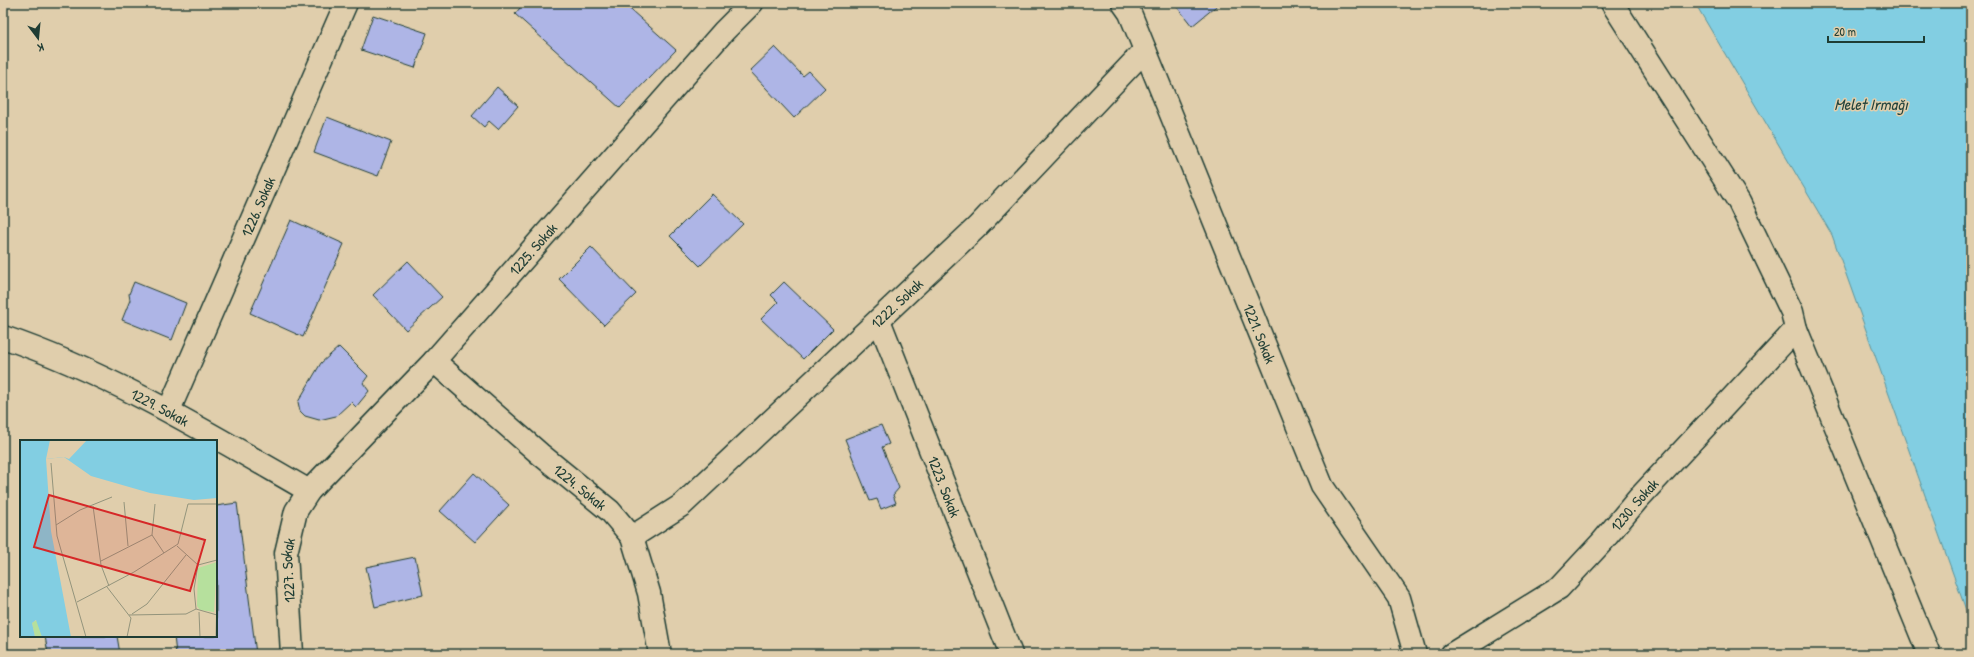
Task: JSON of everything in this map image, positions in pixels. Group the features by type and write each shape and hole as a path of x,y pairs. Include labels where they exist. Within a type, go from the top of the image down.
{"street":[{"name":"1226. Sokak","path":"169,410 346,3"},
{"name":"1225. Sokak","path":"309,491 434,361 724,31 752,3"},
{"name":"1221. Sokak","path":"1123,3 1130,13 1322,486 1399,598 1415,654"},
{"path":"1612,3 1739,202 1792,312 1796,329 1929,654"},
{"name":"1222. Sokak","path":"632,537 682,505 977,227 1145,50"},
{"name":"1223. Sokak","path":"879,320 1011,654"},
{"name":"1230. Sokak","path":"1452,654 1559,588 1602,542 1638,499 1796,329"},
{"name":"1229. Sokak","path":"3,337 36,348 169,410 309,491"},
{"name":"1224. Sokak","path":"434,361 540,454 610,511 632,537 649,593 660,654"},
{"name":"1227. Sokak","path":"292,654 286,553 296,511 309,491"}],"water":[{"name":"Melet Irmağı","path":"1695,3 1971,3 1971,624 1832,235"}],"building":[{"path":"524,3 623,3 676,50 620,108 515,14"},
{"path":"1174,3 1220,3 1192,26"},
{"path":"373,15 427,33 415,68 361,50"},
{"path":"775,47 803,76 809,71 825,88 794,118 750,71"},
{"path":"497,87 518,106 498,129 489,121 484,127 472,116"},
{"path":"327,117 391,142 378,176 314,152"},
{"path":"712,194 743,224 700,266 670,236"},
{"path":"291,220 344,244 303,337 250,313"},
{"path":"591,247 636,294 604,325 559,279"},
{"path":"408,261 442,297 406,330 373,295"},
{"path":"134,282 186,303 172,340 122,320 130,300 129,294"},
{"path":"784,282 833,329 803,359 761,319 778,302 771,295"},
{"path":"339,347 368,376 363,383 369,391 356,407 351,402 336,416 319,420 305,416 300,411 298,402 321,363"},
{"path":"881,425 889,444 882,447 899,488 893,495 896,503 881,509 877,499 870,501 845,439"},
{"path":"474,473 509,505 475,542 440,511"},
{"path":"237,503 256,654 176,654 174,637 217,637 217,506"},
{"path":"415,557 423,595 375,607 366,567"},
{"path":"45,637 117,637 120,654 48,654"}]}
